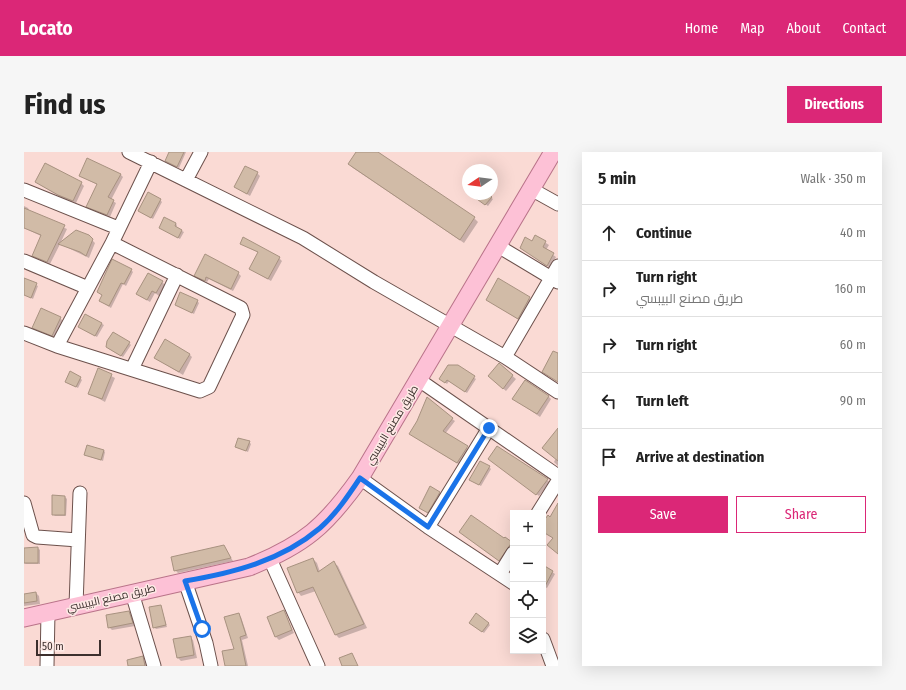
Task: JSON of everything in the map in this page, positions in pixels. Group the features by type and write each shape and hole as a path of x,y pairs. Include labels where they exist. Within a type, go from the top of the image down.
{"main road":[{"name":"طريق مصنع البيبسي","path":"24,618 249,567 270,559 301,542 320,528 340,506 360,478 452,326 553,152"}],"street":[{"path":"129,152 303,238 374,282 505,357 558,392"},
{"path":"186,180 200,152"},
{"path":"57,346 112,243 151,162"},
{"path":"531,188 558,204"},
{"path":"24,190 118,228"},
{"path":"24,333 57,346 200,391 209,387 226,354 243,315 241,308 112,243"},
{"path":"498,246 555,280"},
{"path":"24,261 88,288"},
{"path":"505,357 555,280 558,266"},
{"path":"132,369 177,275"},
{"path":"419,380 558,476"},
{"path":"428,527 489,428"},
{"path":"360,478 428,527 512,582"},
{"path":"540,510 558,481"},
{"path":"76,606 80,494"},
{"path":"24,503 33,535 37,537 78,540"},
{"path":"500,574 510,558"},
{"path":"270,559 318,666"},
{"path":"185,581 206,643 211,666"},
{"path":"132,593 154,666"},
{"path":"47,666 48,612"},
{"path":"546,647 552,664"},
{"path":"552,664 558,650"}],"building":[{"path":"169,152 184,152 177,167 165,161"},
{"path":"356,152 378,152 475,217 460,240 348,164"},
{"path":"87,158 121,174 108,197 114,200 107,215 86,207 97,184 79,176"},
{"path":"45,163 82,182 73,201 58,195 35,182"},
{"path":"245,166 258,172 247,194 234,187"},
{"path":"148,192 161,199 151,218 138,211"},
{"path":"478,200 489,200 485,205"},
{"path":"24,208 65,225 47,262 32,256 41,235 24,228"},
{"path":"164,217 176,223 175,226 182,230 178,238 159,228"},
{"path":"76,230 89,235 93,239 86,256 80,252 58,244"},
{"path":"535,235 546,241 543,247 554,253 547,266 520,248 525,237 532,241"},
{"path":"243,237 280,257 268,279 249,269 258,252 240,244"},
{"path":"205,254 239,272 231,289 206,277 205,281 194,276"},
{"path":"112,259 132,269 124,284 121,283 109,306 99,301 102,295 97,292"},
{"path":"148,273 163,281 156,293 152,291 147,300 136,294"},
{"path":"24,278 37,283 31,298 24,295"},
{"path":"498,278 530,297 518,319 486,300"},
{"path":"180,292 198,300 192,313 175,305"},
{"path":"41,308 61,317 52,336 32,328"},
{"path":"85,314 102,323 95,336 78,327"},
{"path":"113,332 130,342 121,356 106,347 107,341"},
{"path":"165,339 190,354 179,372 154,358"},
{"path":"553,351 558,353 558,382 542,372"},
{"path":"499,363 513,375 503,389 488,376"},
{"path":"448,365 458,365 475,376 465,392 447,380 445,383 439,379"},
{"path":"98,368 112,374 102,399 88,394"},
{"path":"70,371 81,377 76,387 65,382"},
{"path":"525,380 549,396 537,414 512,399"},
{"path":"427,397 453,418 443,431 468,446 457,463 409,434 417,421"},
{"path":"558,428 558,461 542,448"},
{"path":"238,438 250,441 246,451 235,447"},
{"path":"87,445 104,450 101,460 84,455"},
{"path":"497,446 548,479 536,495 488,459"},
{"path":"480,461 490,466 479,485 469,480"},
{"path":"430,486 440,492 428,513 419,508"},
{"path":"52,495 65,496 65,515 52,515"},
{"path":"558,503 558,554 547,545 553,538 546,534 546,518 548,515 550,517"},
{"path":"471,515 510,541 510,545 499,561 459,532"},
{"path":"224,545 231,558 174,571 171,557"},
{"path":"38,547 38,563 24,563 24,548"},
{"path":"313,558 318,572 334,561 364,624 335,635 313,587 297,593 287,568"},
{"path":"546,567 553,571 546,584"},
{"path":"36,592 37,601 24,603 24,594"},
{"path":"161,605 166,625 153,628 149,607"},
{"path":"284,610 292,630 275,637 267,617"},
{"path":"129,611 133,623 108,628 106,615"},
{"path":"239,613 246,635 240,637 246,666 225,666 222,651 234,649 224,617"},
{"path":"476,613 489,623 482,632 469,623"},
{"path":"191,636 194,655 177,658 173,639"},
{"path":"352,653 358,666 342,666 339,658"},
{"path":"143,656 145,666 128,666 127,660"}],"route":[{"path":"202,629 185,581 205,578 249,567 270,559 301,542 320,528 340,506 360,478 428,527 489,428"}]}
